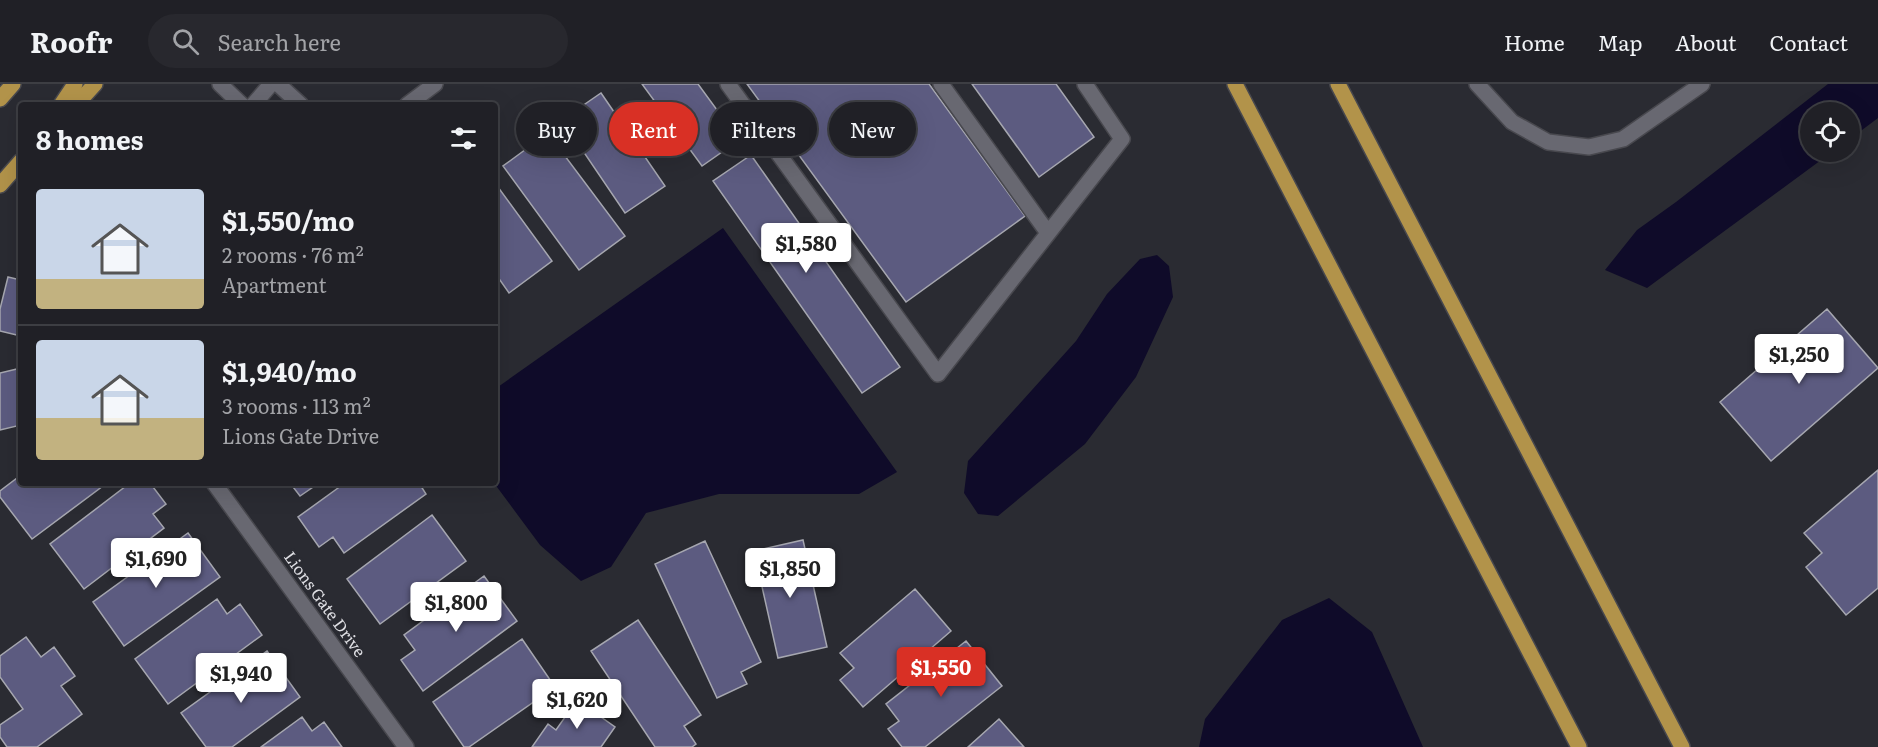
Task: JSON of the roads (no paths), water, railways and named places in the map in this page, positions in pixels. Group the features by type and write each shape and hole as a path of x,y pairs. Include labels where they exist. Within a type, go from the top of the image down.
{"main road":[{"path":"0,99 13,84"},
{"path":"63,102 75,84"},
{"path":"78,102 95,84"},
{"path":"1235,84 1579,747"},
{"path":"1338,84 1682,747"},
{"path":"0,185 18,164"}],"street":[{"path":"220,84 239,102"},
{"path":"256,102 271,84"},
{"path":"278,84 298,102"},
{"path":"411,102 435,84"},
{"path":"728,84 938,374 1122,139 1085,84"},
{"path":"941,84 1048,233"},
{"path":"1477,84 1512,122 1548,142 1589,147 1623,139 1702,84"},
{"name":"Lions Gate Drive","path":"216,486 406,747"}]}
